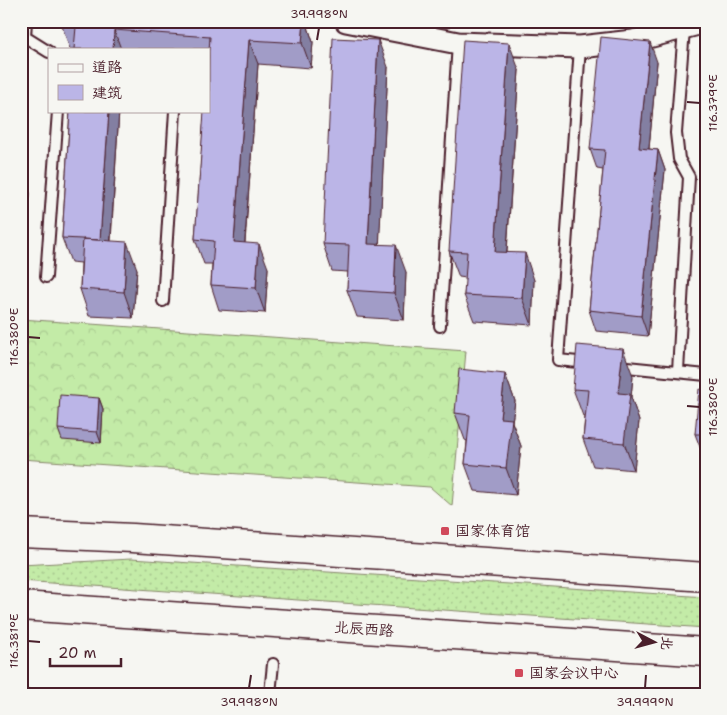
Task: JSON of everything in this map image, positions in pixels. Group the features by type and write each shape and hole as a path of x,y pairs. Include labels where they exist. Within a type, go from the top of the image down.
{"main road":[{"path":"21,533 133,538 706,577"},
{"name":"北辰西路","path":"21,606 706,652"}],"street":[{"path":"346,21 458,43 580,47 633,40 684,29 706,22"}],"lane":[{"path":"26,21 25,38 48,51"},
{"path":"678,371 689,177 679,159 676,133 684,29"},
{"path":"440,326 458,43"},
{"path":"580,47 558,360 706,375"},
{"path":"46,277 58,112"},
{"path":"163,302 175,112"},
{"path":"270,694 273,664"}],"green space":[{"path":"21,319 466,351 452,506 430,487 21,459"},
{"path":"131,559 706,597 706,628 21,581 21,565"},
{"path":"21,689 89,694 21,694"}],"building":[{"path":"62,21 304,21 302,43 249,40 234,242 259,244 256,288 211,285 214,241 195,239 204,112 210,112 210,37 114,30 113,48 74,48 76,27 62,26"},
{"path":"601,37 650,42 639,148 658,150 641,316 589,310 605,150 590,149"},
{"path":"333,38 378,40 368,244 396,245 394,293 347,290 349,245 323,244"},
{"path":"463,40 509,43 495,252 525,253 522,298 464,295 467,252 449,251"},
{"path":"70,112 109,112 100,240 62,238"},
{"path":"21,176 24,176 21,217"},
{"path":"83,239 127,242 124,292 80,289"},
{"path":"577,345 623,349 618,393 630,394 624,443 583,439 588,390 573,389"},
{"path":"459,369 505,374 500,418 512,419 506,468 465,464 470,415 455,413"},
{"path":"699,389 706,390 706,434 695,434"},
{"path":"60,395 99,398 97,432 58,429"}],"place":[{"name":"国家体育馆","path":"445,531"},
{"name":"国家会议中心","path":"519,673"}]}
